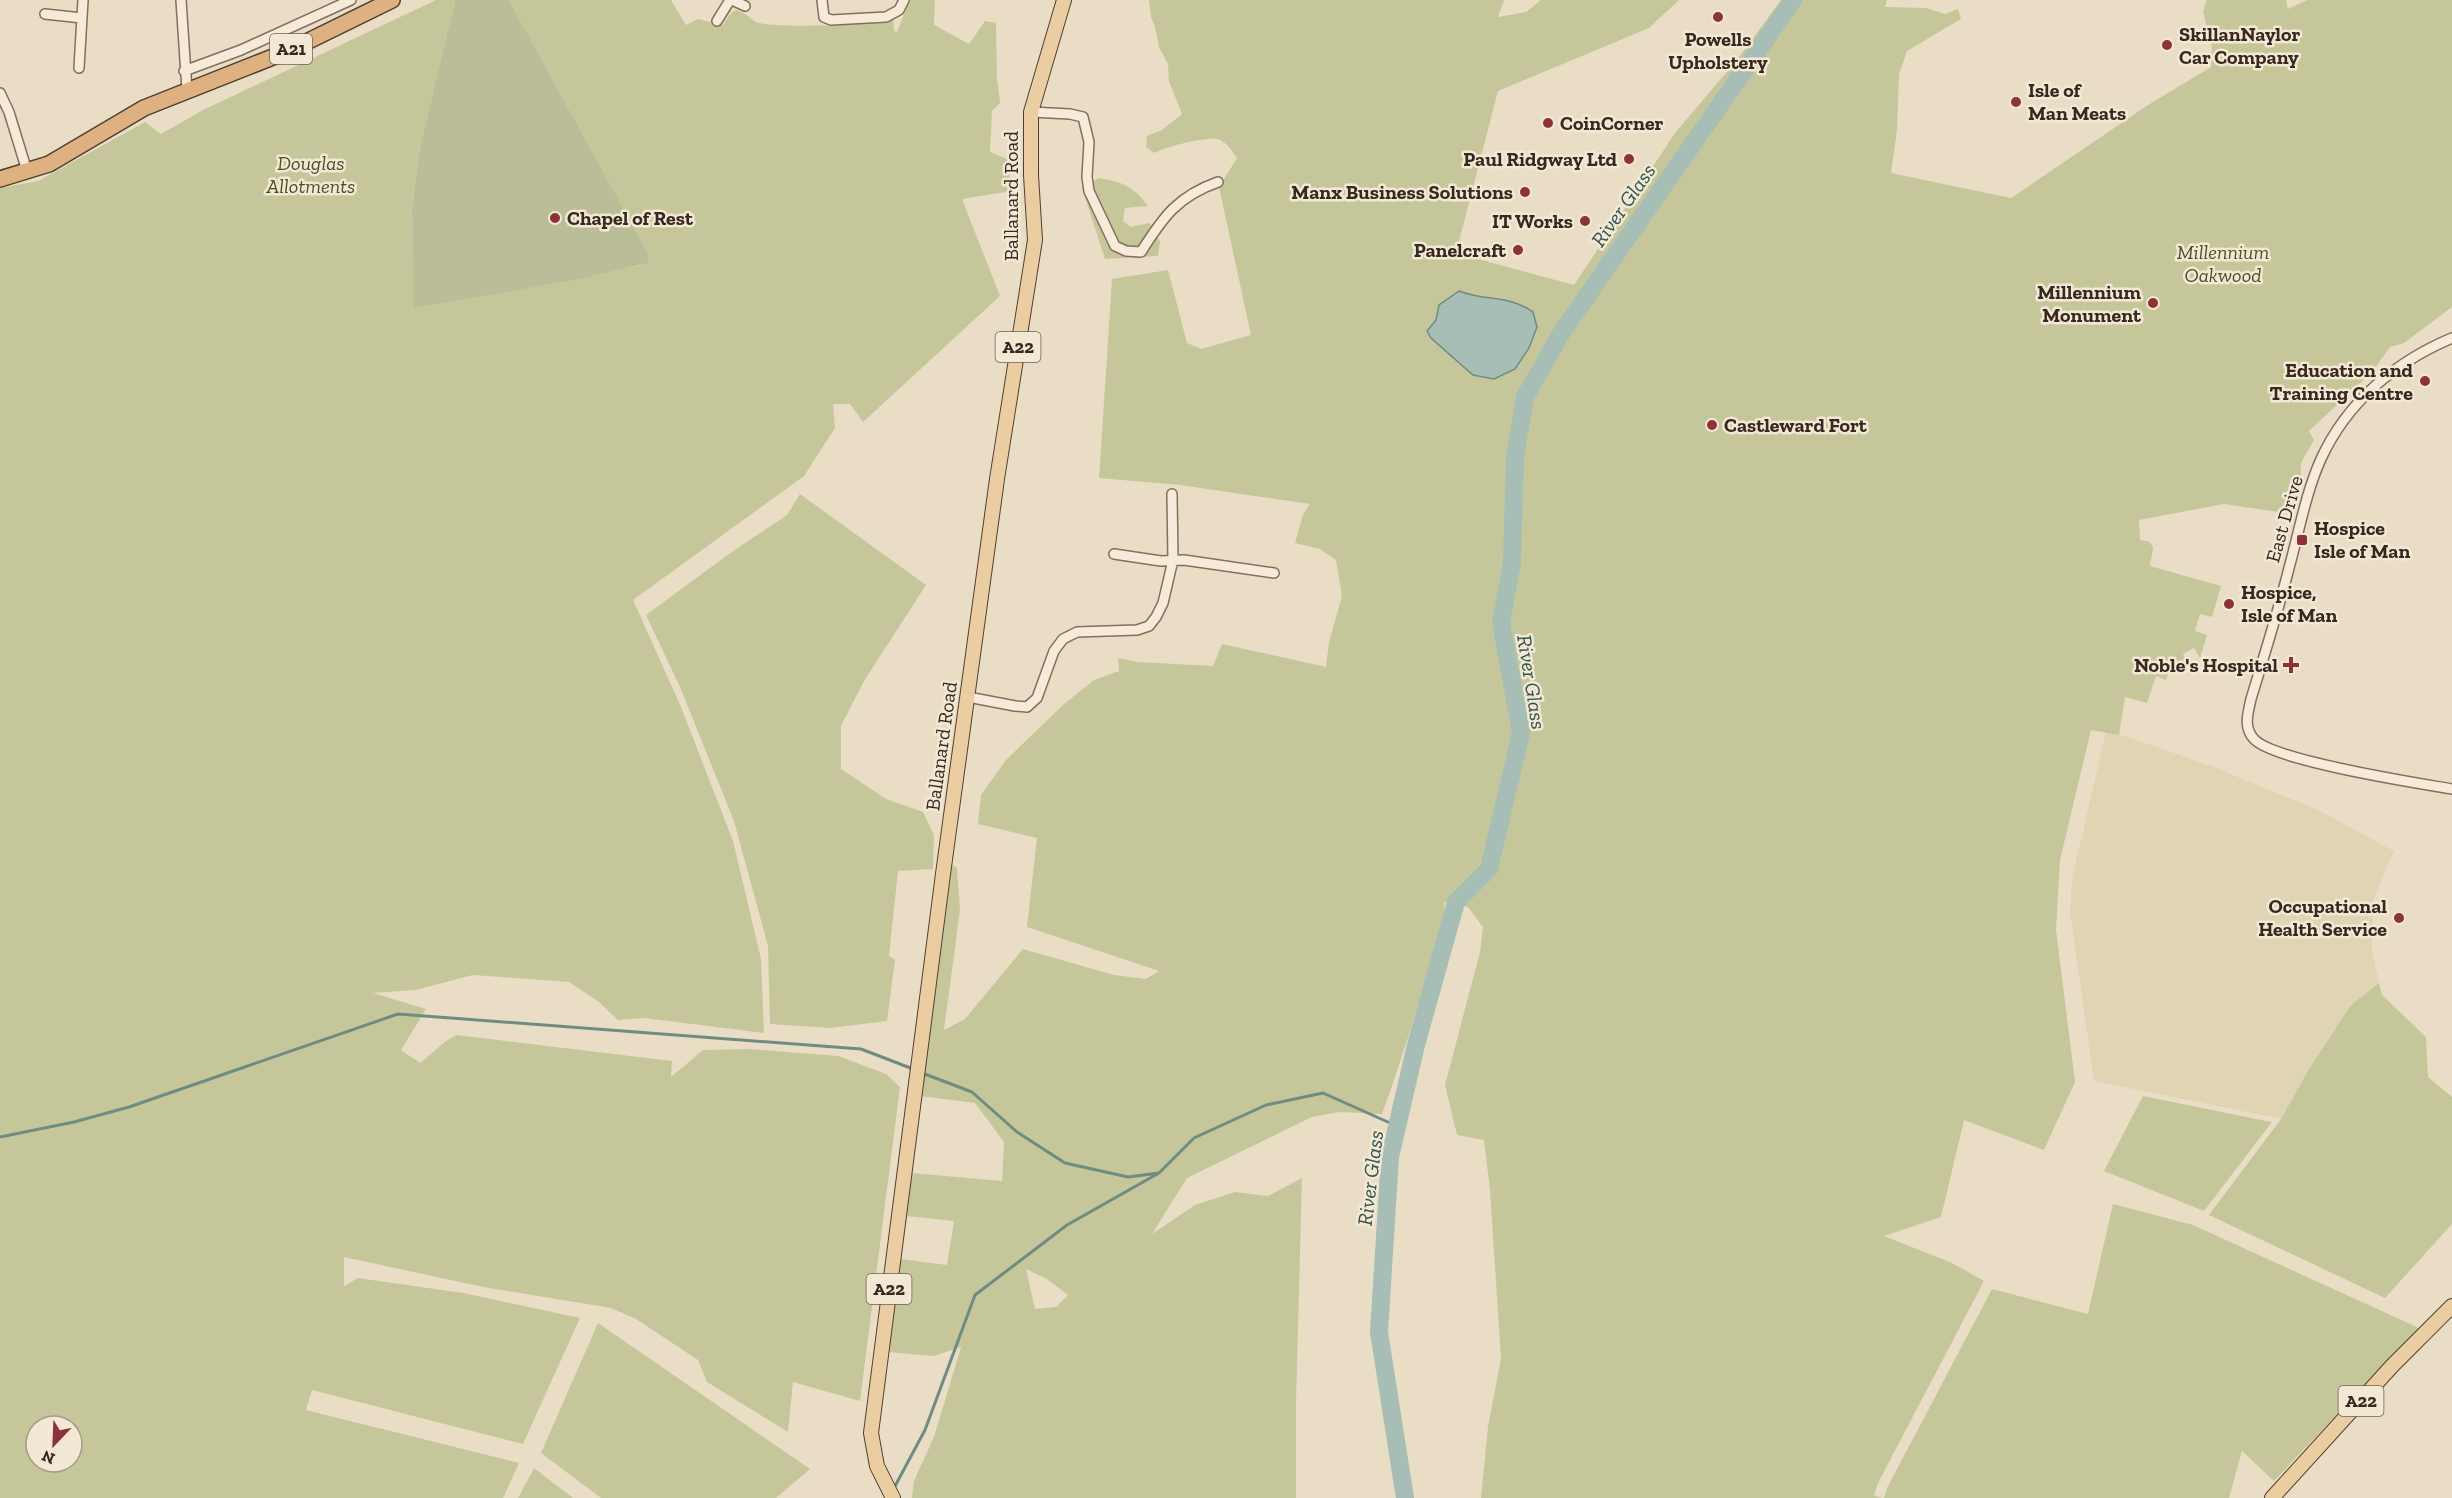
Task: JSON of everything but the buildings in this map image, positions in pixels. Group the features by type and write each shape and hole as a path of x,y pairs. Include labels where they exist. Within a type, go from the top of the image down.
{"highway":[{"name":"A21","path":"0,179 49,164 144,108 288,51 392,0"}],"main road":[{"name":"Ballanard Road","path":"893,1498 877,1466 871,1433 917,1070 968,697 998,479 1035,240 1031,175 1031,112 1064,0"},
{"name":"A22","path":"2272,1498 2392,1366 2452,1306"}],"street":[{"path":"79,68 83,0"},
{"path":"181,0 187,90"},
{"path":"184,71 300,25 351,0"},
{"path":"717,21 731,0 745,6"},
{"path":"822,0 824,17 831,20 886,18 899,10 904,0"},
{"path":"45,14 82,18"},
{"path":"0,93 5,113 27,171"},
{"path":"1031,112 1083,117 1089,142 1087,177 1089,191 1115,246 1126,251 1141,252 1159,223 1180,201 1198,189 1218,182"},
{"name":"East Drive","path":"2452,338 2387,374 2345,419 2321,459 2251,699 2247,725 2256,741 2271,748 2355,772 2452,789"},
{"path":"968,697 1027,707 1037,698 1054,651 1063,639 1077,632 1137,630 1149,626 1162,603 1173,560 1172,494"},
{"path":"1114,554 1161,561 1184,560 1274,573"}],"shaded area":[{"path":"2106,732 2128,737 2214,767 2318,810 2394,851 2373,901 2372,952 2379,983 2351,1005 2309,1069 2281,1119 2094,1081 2070,912 2072,878"}],"green space":[{"name":"Douglas Allotments","path":"436,0 455,0 420,147 412,209 415,308 642,265 647,251 509,0 671,0 686,25 698,19 723,25 730,14 736,10 756,22 782,25 847,24 893,19 894,31 897,32 910,0 935,0 934,25 969,44 985,21 996,23 1000,103 992,111 990,152 1007,159 1012,191 962,199 1000,296 863,422 850,404 833,404 835,428 804,476 633,600 681,707 733,841 761,959 764,1033 644,1018 618,1020 599,1002 569,982 473,975 415,990 373,993 426,1009 401,1050 420,1063 446,1041 457,1035 672,1061 671,1077 703,1050 748,1049 838,1056 886,1074 900,1087 860,1401 793,1382 788,1432 707,1382 698,1360 636,1319 611,1308 483,1287 344,1257 344,1286 358,1278 463,1293 580,1318 523,1444 312,1390 306,1410 519,1463 503,1498 0,1498 0,188 38,181 145,122 161,134 205,109"},
{"path":"455,0 509,0 647,251 648,263 574,280 414,308 412,209 420,147"},
{"name":"Millennium Oakwood","path":"1149,0 1504,0 1498,17 1526,12 1541,0 1679,0 1649,28 1498,91 1456,253 1574,285 1675,133 1737,60 1781,0 1887,0 1885,7 1926,8 1945,14 1958,9 1961,19 1907,51 1899,74 1897,130 1891,173 2011,198 2148,105 2211,67 2212,48 2203,11 2207,0 2286,0 2288,9 2307,0 2452,0 2452,307 2404,343 2390,347 2372,372 2309,431 2314,440 2301,463 2301,478 2279,512 2224,504 2139,520 2140,540 2150,542 2153,548 2150,566 2221,586 2212,617 2200,614 2195,631 2207,635 2200,658 2194,648 2183,654 2188,665 2172,660 2166,680 2156,676 2147,703 2125,697 2119,735 2091,730 2060,860 2056,930 2075,1082 2044,1150 1964,1120 1941,1217 1884,1236 1952,1263 1984,1281 1878,1483 1874,1495 1882,1498 1481,1498 1488,1427 1501,1358 1490,1190 1484,1140 1457,1135 1445,1085 1480,952 1483,927 1468,907 1444,902 1445,912 1431,963 1382,1114 1340,1112 1312,1117 1187,1178 1152,1234 1195,1205 1235,1192 1268,1196 1302,1178 1296,1498 912,1498 914,1481 934,1437 961,1347 934,1356 887,1352 900,1259 947,1265 954,1221 906,1216 912,1173 1002,1181 1004,1142 975,1103 920,1096 952,865 957,868 960,910 944,1030 965,1019 1023,949 1114,975 1146,979 1159,971 1027,927 1037,838 978,824 981,795 1006,760 1064,704 1094,680 1119,671 1118,658 1138,662 1213,666 1222,644 1326,667 1329,642 1342,596 1336,560 1320,549 1295,543 1303,515 1310,504 1180,485 1099,478 1112,279 1168,270 1187,343 1201,349 1251,335 1219,187 1237,158 1230,148 1220,140 1214,139 1187,142 1154,153 1146,147 1147,136 1162,130 1182,114 1169,81 1168,64 1159,47","holes":["1026,1269 1047,1279 1068,1295 1056,1307 1035,1309"]},
{"path":"1099,178 1126,186 1148,206 1125,208 1123,221 1131,227 1150,223 1160,242 1158,256 1105,259 1082,188"},
{"path":"800,494 926,585 864,681 841,726 841,769 886,799 923,812 934,835 933,869 898,871 889,956 895,960 887,1021 830,1028 770,1024 768,946 734,821 680,687 646,615 733,551 787,515"},
{"path":"2379,983 2382,995 2426,1037 2428,1077 2452,1097 2452,1224 2385,1298 2209,1215 2281,1119 2309,1069 2351,1005"},
{"path":"2143,1096 2272,1122 2204,1211 2104,1171"},
{"path":"2113,1204 2193,1225 2419,1328 2274,1481 2242,1451 2229,1498 1884,1498 1887,1488 1992,1289 2088,1314"},
{"path":"598,1323 810,1469 776,1498 601,1498 541,1453"},
{"path":"534,1468 573,1498 518,1498"}],"water":[{"path":"1459,291 1506,300 1524,306 1533,312 1537,327 1529,348 1515,369 1494,379 1473,375 1431,338 1427,331 1436,320 1439,305"}],"waterway":[{"name":"River Glass","path":"1405,1498 1379,1332 1390,1157 1416,1045 1456,902 1489,869 1521,733 1501,623 1512,562 1515,457 1525,397 1562,332 1793,0"},
{"path":"0,1137 74,1122 129,1107 398,1014 861,1049 913,1069"},
{"path":"922,1073 972,1092 1017,1132 1065,1163 1128,1177 1159,1173"},
{"path":"894,1488 925,1430 975,1295 1067,1225 1159,1173 1194,1138 1266,1105 1323,1093 1399,1127"}],"place":[{"name":"Powells Upholstery","path":"1718,17"},
{"name":"SkillanNaylor Car Company","path":"2167,45"},
{"name":"Isle of Man Meats","path":"2016,102"},
{"name":"CoinCorner","path":"1548,123"},
{"name":"Paul Ridgway Ltd","path":"1629,159"},
{"name":"Manx Business Solutions","path":"1525,192"},
{"name":"Chapel of Rest","path":"555,218"},
{"name":"IT Works","path":"1585,221"},
{"name":"Panelcraft","path":"1518,250"},
{"name":"Millennium Monument","path":"2153,303"},
{"name":"Education and Training Centre","path":"2425,381"},
{"name":"Castleward Fort","path":"1712,425"},
{"name":"Hospice Isle of Man","path":"2302,540"},
{"name":"Hospice, Isle of Man","path":"2229,604"},
{"name":"Noble's Hospital","path":"2291,665"},
{"name":"Occupational Health Service","path":"2399,918"}]}
